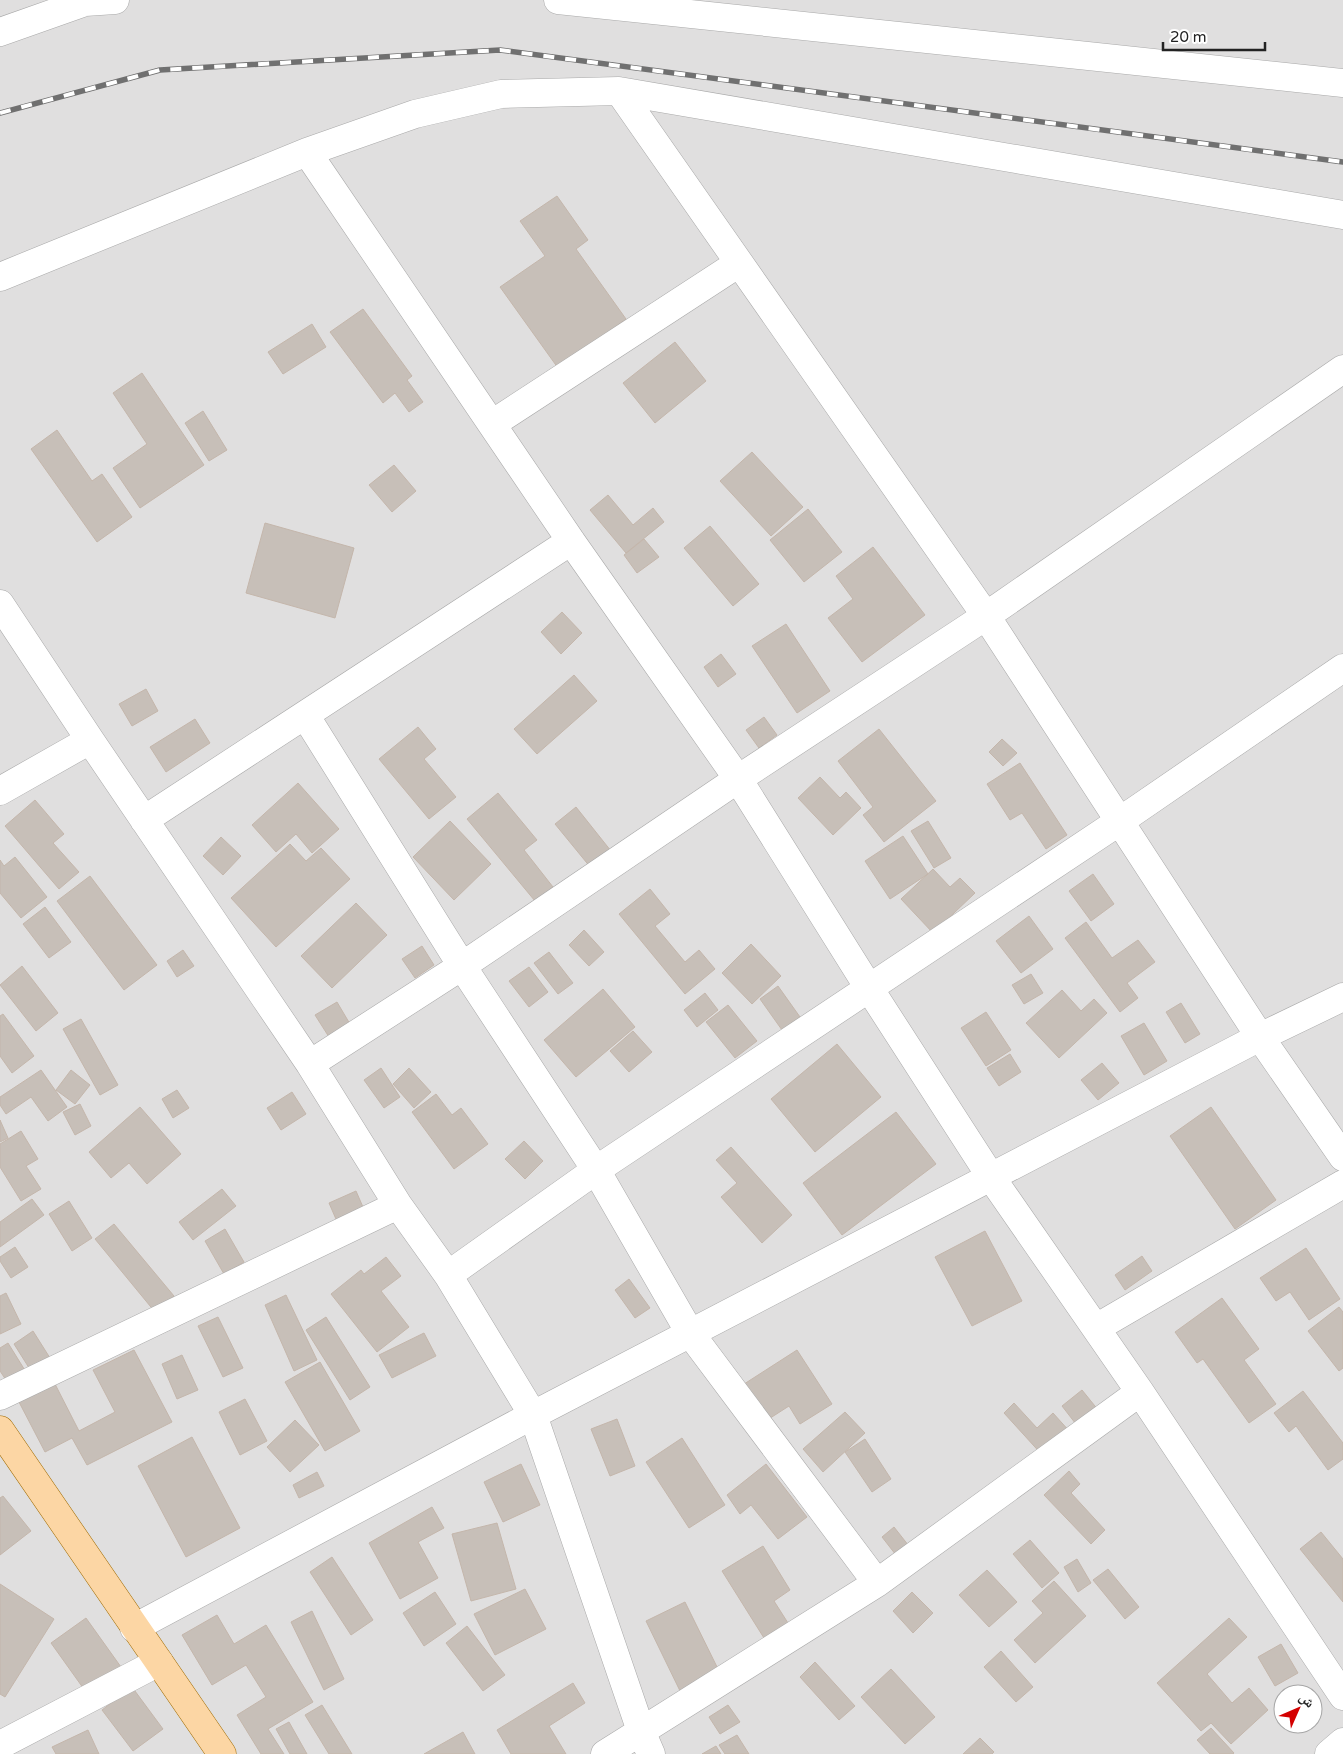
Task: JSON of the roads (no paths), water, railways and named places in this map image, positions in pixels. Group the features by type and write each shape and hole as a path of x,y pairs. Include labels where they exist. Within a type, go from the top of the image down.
{"main road":[{"path":"0,1430 222,1754"}],"street":[{"path":"0,32 85,2 115,0"},
{"path":"558,0 1343,82"},
{"path":"619,91 986,616 1260,1037 1343,1157"},
{"path":"0,277 307,152 415,114 501,94 619,91 1343,215"},
{"path":"307,152 571,541 738,779 869,988 991,1177 1140,1392 1343,1696"},
{"path":"492,424 740,263"},
{"path":"310,1064 462,966 738,779 986,616 1343,369"},
{"path":"144,820 571,541"},
{"path":"0,604 310,1064 398,1205 448,1274 532,1414 646,1742"},
{"path":"448,1274 596,1170 1120,822 1343,668"},
{"path":"305,715 462,966 596,1170 690,1332 877,1583"},
{"path":"0,791 90,740"},
{"path":"134,1628 532,1414 1260,1037 1343,997"},
{"path":"1096,1328 1343,1184"},
{"path":"0,1396 398,1205"},
{"path":"605,1754 646,1742 877,1583 1140,1392"},
{"path":"0,1745 159,1662"},
{"path":"1329,1754 1343,1742"}],"railway":[{"path":"0,113 160,70 500,50 1343,162"}]}
